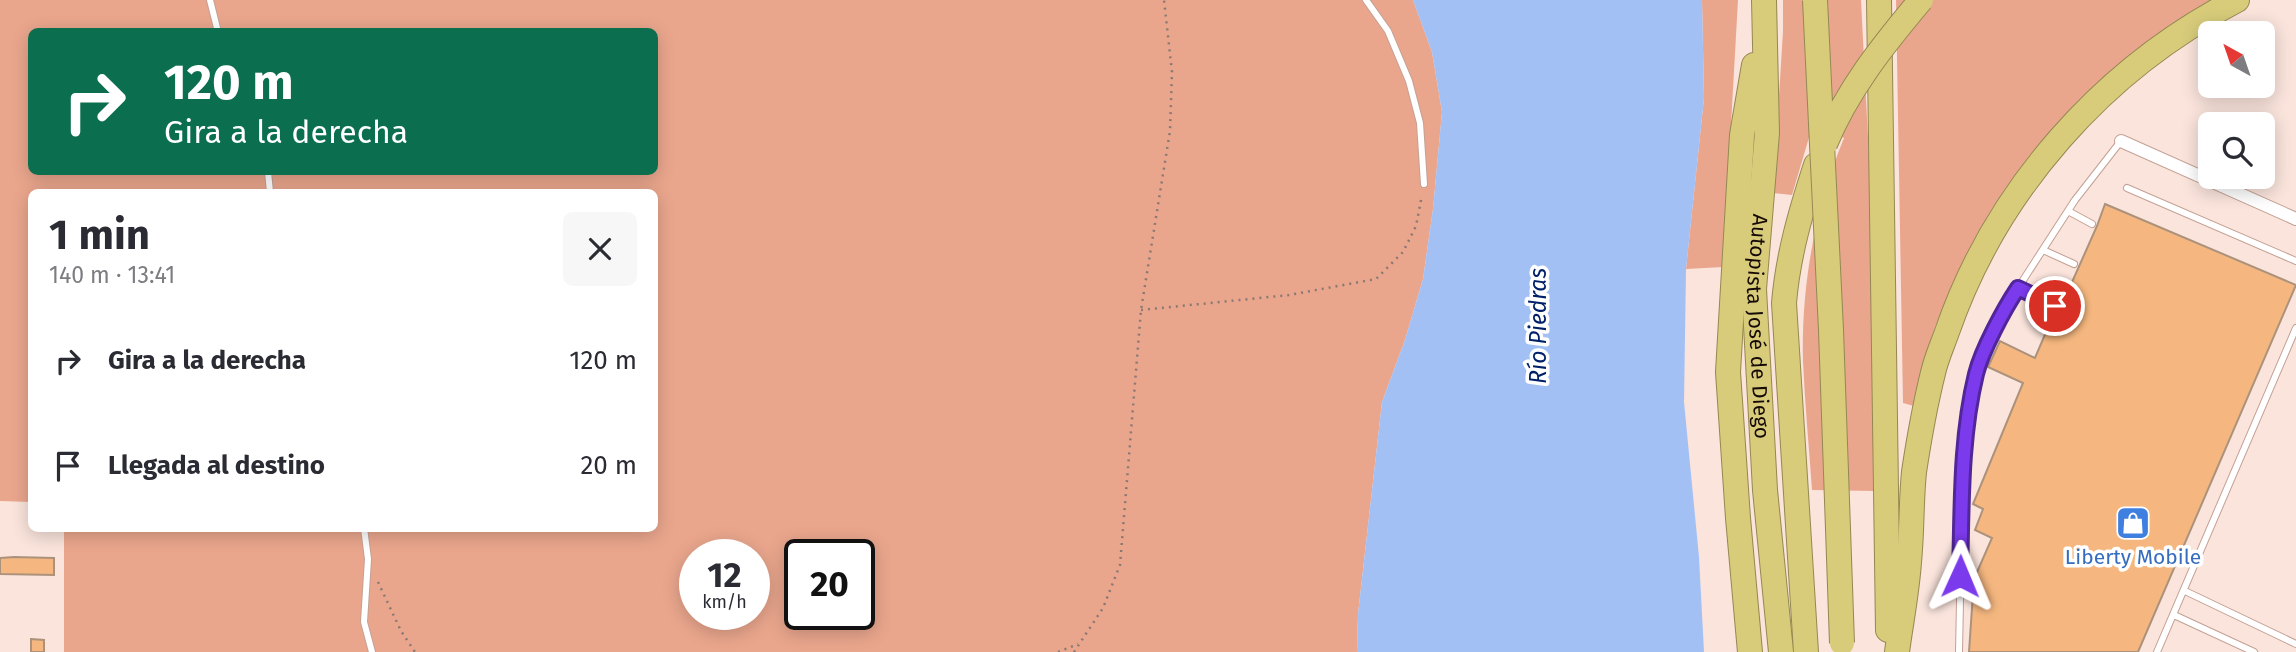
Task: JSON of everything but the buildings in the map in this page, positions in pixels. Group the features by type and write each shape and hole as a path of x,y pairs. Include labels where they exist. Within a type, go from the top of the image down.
{"highway":[{"path":"1815,0 1831,330 1841,648"},
{"path":"1879,0 1888,652"},
{"path":"1805,652 1784,303 1787,271 1798,218 1816,165 1839,112 1894,32 1921,0"},
{"path":"1898,652 1909,563 1914,472 1933,371 1961,291 1993,230 2035,168 2081,114 2160,46 2211,13 2237,0"},
{"path":"1750,652 1728,372 1742,135 1764,6"},
{"name":"Autopista José de Diego","path":"1764,6 1767,132 1754,289 1765,490 1781,652"}],"street":[{"path":"2121,141 2296,219"}],"lane":[{"path":"210,0 217,28"},
{"path":"1366,0 1388,31 1409,81 1420,123 1424,184"},
{"path":"1958,652 1963,449 1976,372 2005,308 2068,211 2121,141"},
{"path":"2127,187 2296,261"},
{"path":"2068,211 2092,224"},
{"path":"2043,250 2074,264"},
{"path":"2018,288 2055,306"},
{"path":"2157,652 2296,328"},
{"path":"365,532 369,559 364,622 372,652"},
{"path":"2185,591 2296,644"},
{"path":"2174,615 2255,652"}],"path":[{"path":"1074,652 1103,608 1120,565 1142,310 1170,131 1172,72 1164,0"},
{"path":"1142,310 1289,295 1376,279 1387,271 1403,252 1416,226 1424,184"},
{"path":"369,559 401,631 415,652"},
{"path":"1058,652 1079,643"}],"shaded area":[{"path":"0,0 1413,0 1432,52 1442,112 1423,279 1405,340 1382,402 1358,614 1357,652 64,652 64,532 658,532 658,189 28,189 28,502 0,501"},
{"path":"1702,0 1738,0 1723,267 1686,269 1704,98"},
{"path":"1783,0 1861,0 1871,197 1874,491 1812,490 1803,362 1804,304 1818,220 1844,138 1813,124 1792,195 1773,193"},
{"path":"1896,0 2215,0 2139,48 1960,270 1935,327 1914,406 1903,403"}],"water":[{"name":"Río Piedras","path":"1413,0 1702,0 1704,98 1686,269 1684,402 1699,557 1704,652 1357,652 1358,614 1382,402 1405,340 1423,279 1442,112 1432,52"}],"place":[{"name":"Liberty Mobile","path":"2133,523"}],"route":[{"path":"1960,576 1963,449 1976,372 2005,308 2018,288 2055,306"}]}
